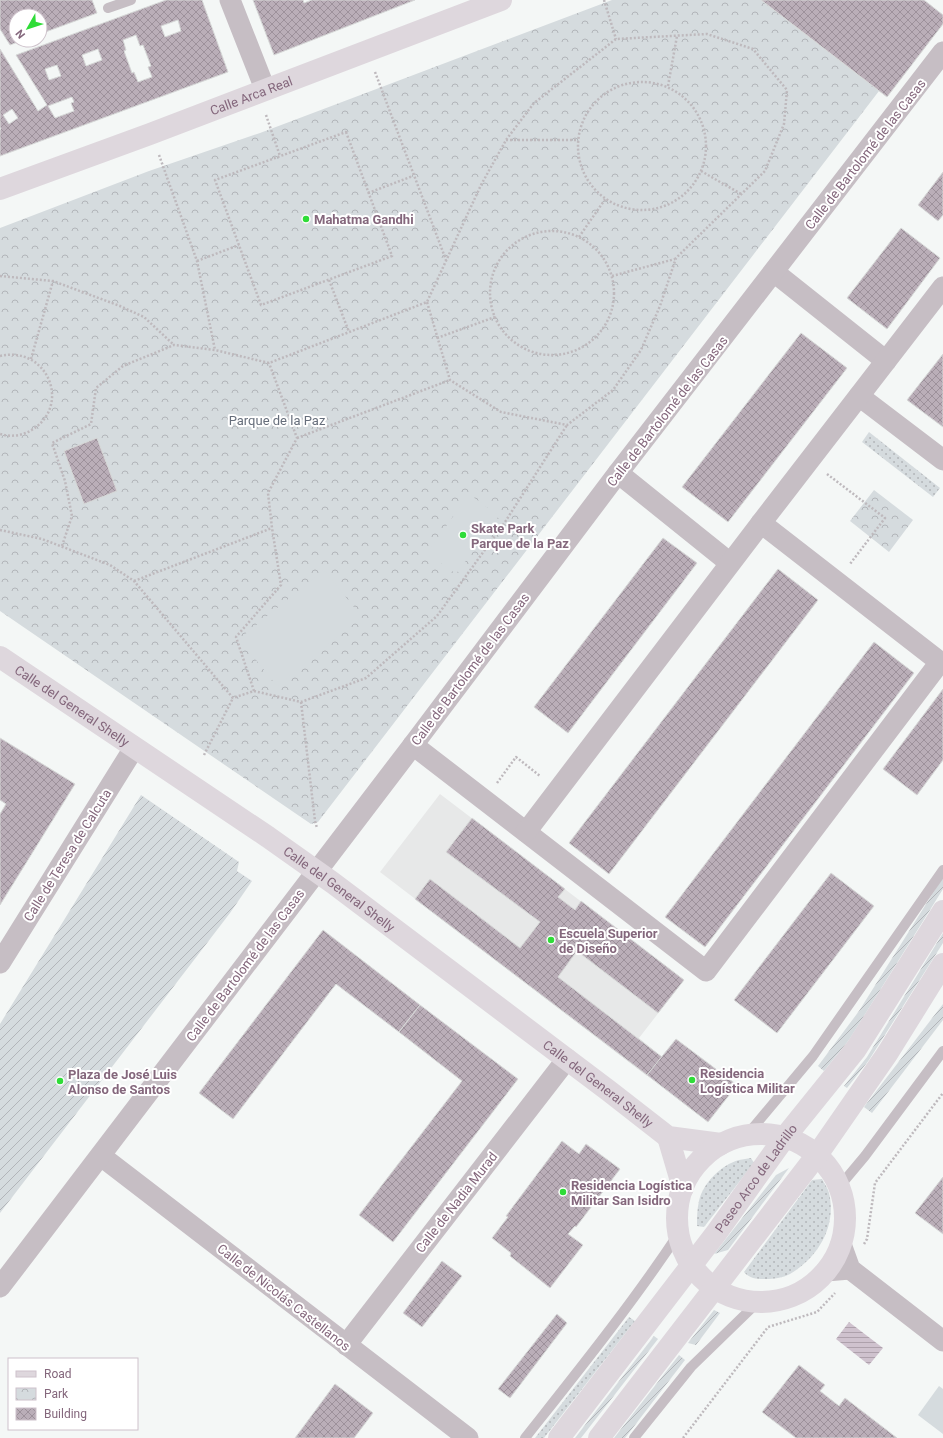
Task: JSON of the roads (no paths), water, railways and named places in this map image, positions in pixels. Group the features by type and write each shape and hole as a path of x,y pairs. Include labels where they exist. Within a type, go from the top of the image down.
{"street":[{"path":"230,0 265,89"},
{"name":"Calle Arca Real","path":"0,189 150,134 501,0"},
{"name":"Calle de Bartolomé de las Casas","path":"0,1287 101,1156 618,473 943,52"},
{"path":"774,272 886,361"},
{"path":"526,832 730,563 943,287"},
{"path":"859,396 943,460"},
{"path":"618,473 730,563"},
{"path":"413,744 706,970 940,662 761,523"},
{"name":"Calle del General Shelly","path":"0,657 268,837 567,1059 668,1137"},
{"name":"Calle de Teresa de Calcuta","path":"0,963 134,748"},
{"name":"Paseo Arco de Ladrillo","path":"559,1438 717,1232 785,1137 856,1049 943,911"},
{"path":"599,1438 817,1155 887,1054 943,964"},
{"name":"Calle de Nadia Murad","path":"346,1345 567,1059"},
{"path":"765,1134 785,1137 802,1144 817,1155 830,1170 839,1187 844,1206 845,1226 841,1244 835,1258 826,1271 804,1290 782,1299 759,1302 735,1297 714,1287 691,1265 684,1250 679,1232 678,1205 683,1188 690,1174 700,1160 720,1144 746,1135 765,1134"},
{"path":"683,1188 668,1137 720,1144"},
{"name":"Calle de Nicolás Castellanos","path":"101,1156 468,1438"},
{"path":"841,1244 850,1268 943,1341"},
{"path":"826,1271 850,1268"}],"lane":[{"path":"108,8 131,0"},
{"path":"746,1135 813,1056 943,870"},
{"path":"839,1187 865,1156 943,1051"},
{"path":"525,1438 657,1266 679,1232"},
{"path":"634,1438 691,1367 759,1302"}],"place":[{"name":"Mahatma Gandhi","path":"306,219"},
{"name":"Skate Park Parque de la Paz","path":"463,535"},
{"name":"Escuela Superior de Diseño","path":"551,940"},
{"name":"Residencia Logística Militar","path":"692,1080"},
{"name":"Plaza de José Luis Alonso de Santos","path":"60,1081"},
{"name":"Residencia Logística Militar San Isidro","path":"563,1192"}],"park label":[{"name":"Parque de la Paz","path":"277,420"}]}
